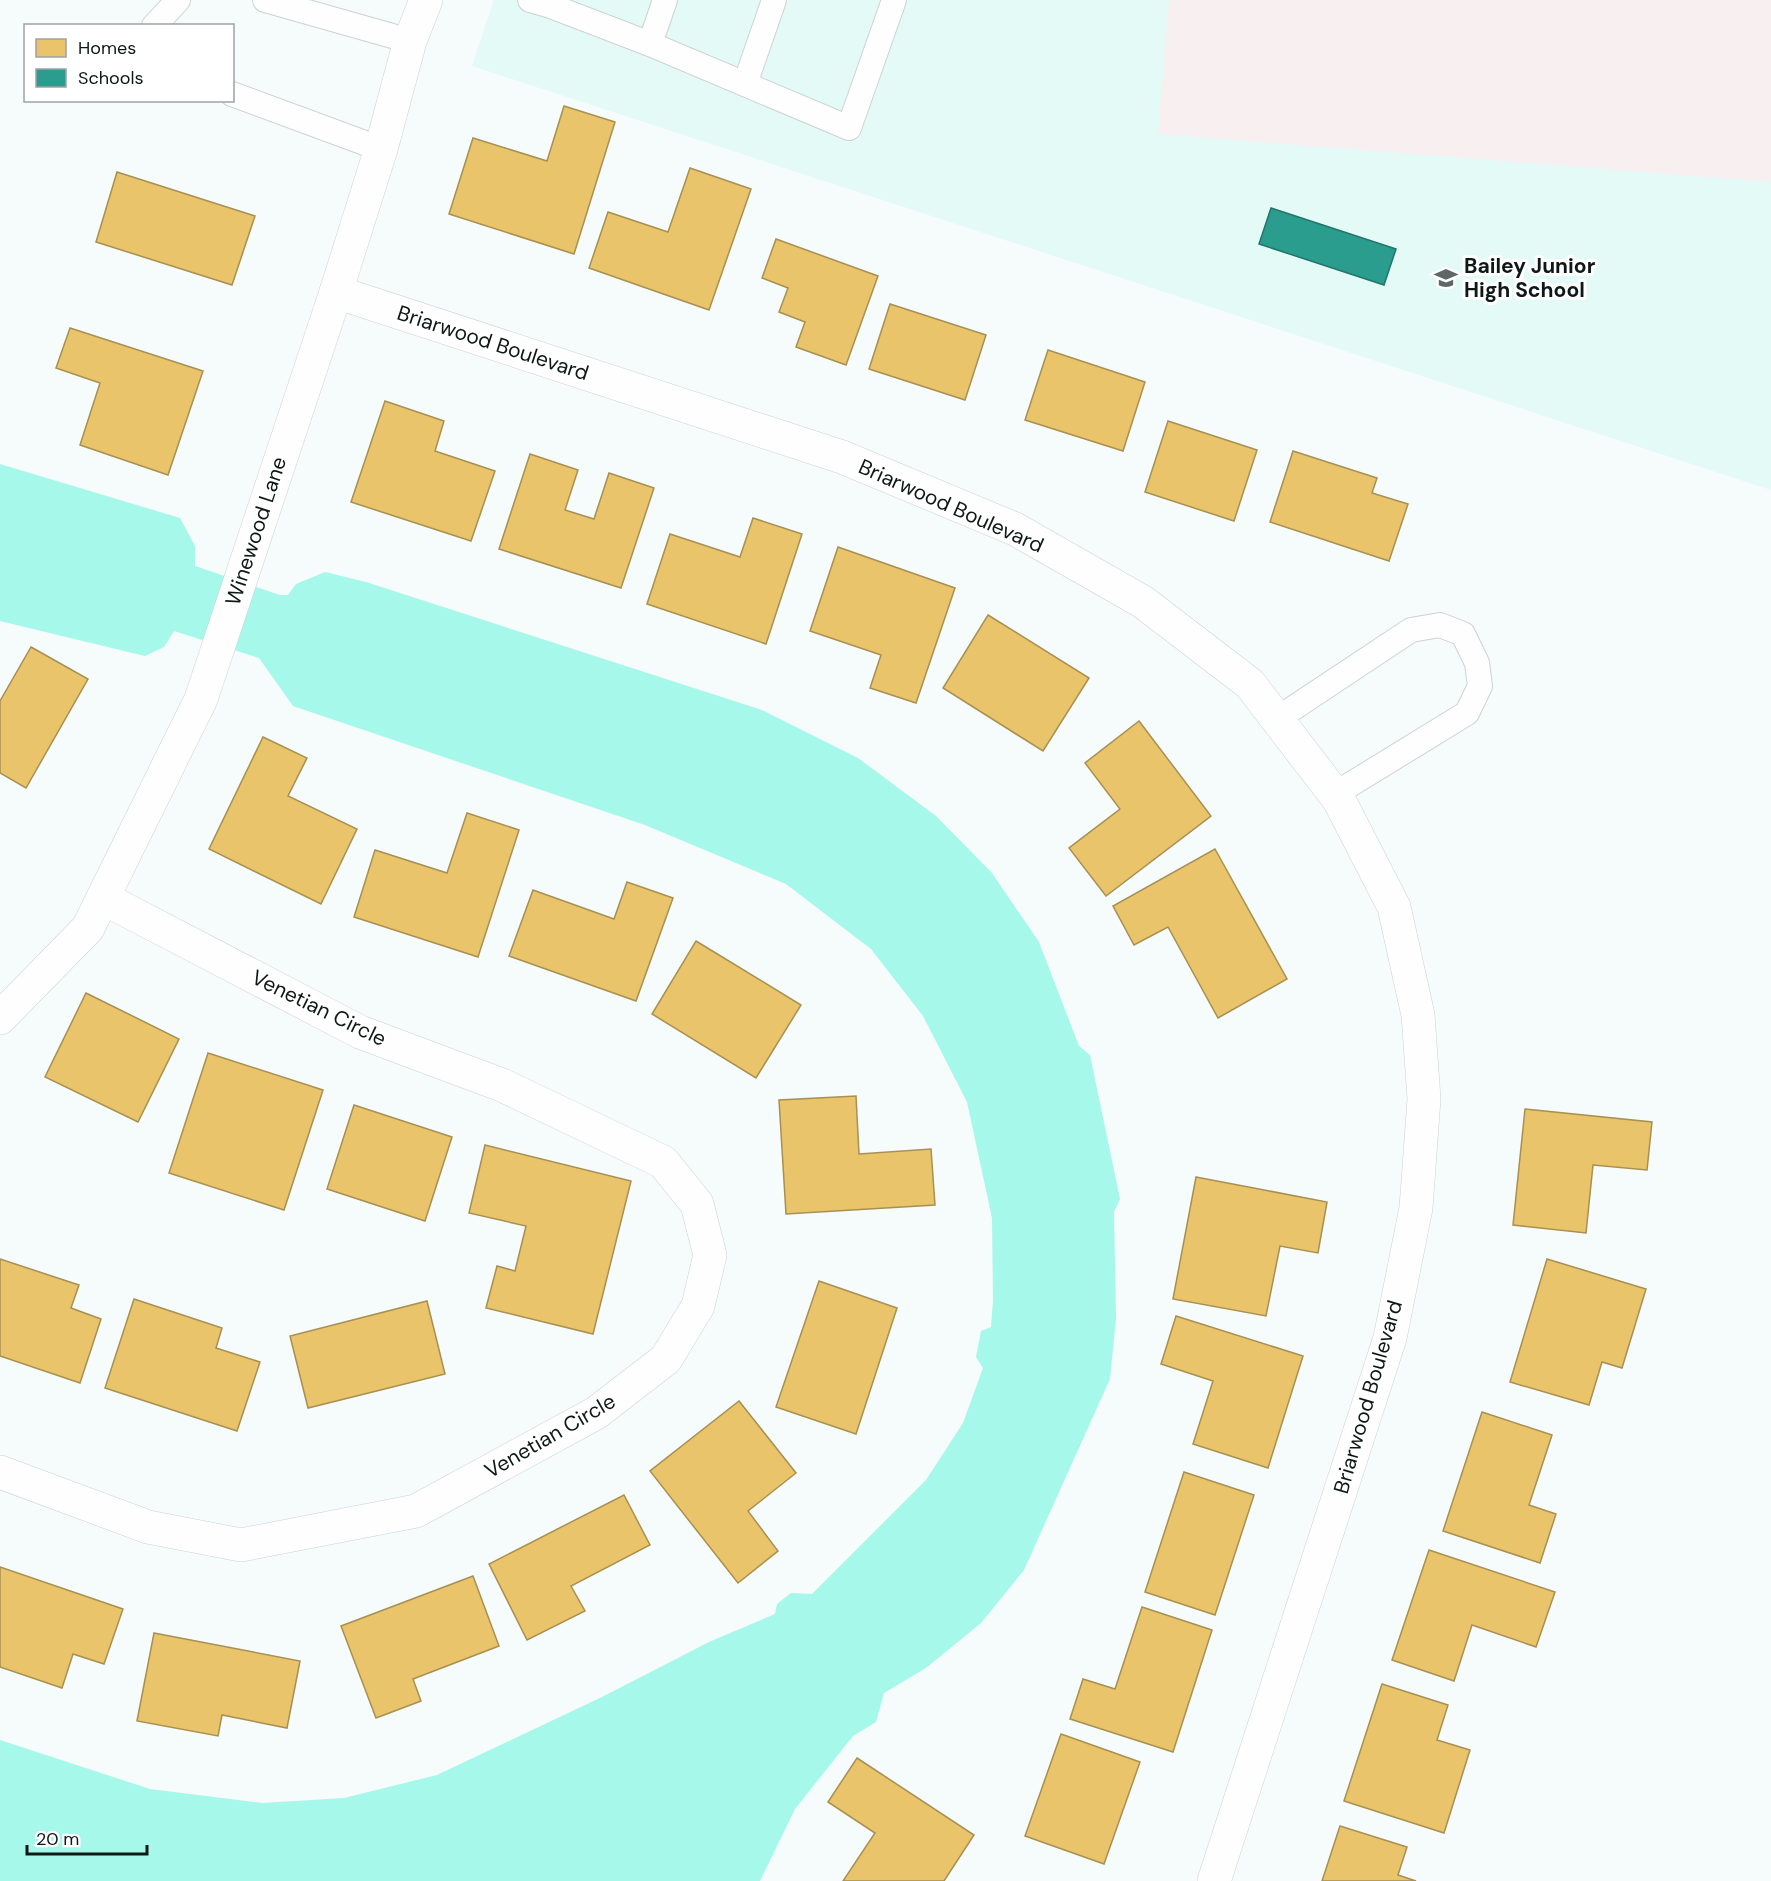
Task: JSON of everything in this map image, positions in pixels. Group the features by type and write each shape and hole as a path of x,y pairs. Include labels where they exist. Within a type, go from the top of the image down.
{"street":[{"name":"Winewood Lane","path":"0,1018 88,928 201,699 336,292 381,149 410,41 426,0"},
{"name":"Briarwood Boulevard","path":"336,292 842,457 1014,529 1143,602 1250,684 1335,794 1394,908 1418,1015 1424,1099 1416,1208 1390,1338 1214,1881"},
{"name":"Venetian Circle","path":"0,1472 147,1527 241,1545 416,1511 596,1413 666,1359 698,1306 710,1255 697,1204 663,1162 502,1085 360,1032 103,898"}],"lane":[{"path":"156,24 178,0"},
{"path":"265,0 410,41"},
{"path":"650,44 665,0"},
{"path":"745,84 774,0"},
{"path":"545,2 849,128 894,0"},
{"path":"234,95 381,149"},
{"path":"1277,719 1411,630 1440,625 1463,634 1477,663 1479,686 1467,713 1335,794"}],"shaded area":[{"name":"Bailey Junior High School","path":"494,0 1771,0 1771,490 472,66"},
{"path":"1169,0 1771,0 1771,182 1158,134"},
{"path":"0,464 180,518 195,546 195,566 280,595 288,595 296,584 325,572 366,582 762,710 858,758 936,816 992,873 1039,942 1079,1046 1090,1055 1120,1199 1114,1212 1116,1318 1110,1379 1024,1570 981,1623 926,1668 884,1693 876,1722 853,1736 795,1809 760,1881 0,1881 0,1740 150,1789 263,1803 344,1798 437,1775 604,1696 709,1642 775,1614 777,1604 791,1593 812,1594 926,1480 963,1423 983,1368 976,1357 981,1331 991,1327 993,1301 992,1218 967,1102 923,1016 871,949 786,884 645,825 293,706 259,658 174,631 164,647 145,656 0,621"}],"building: Homes":[{"path":"564,106 615,122 574,254 449,214 473,138 547,161"},
{"path":"690,168 751,189 709,310 589,268 608,212 668,232"},
{"path":"117,172 255,216 232,285 96,242"},
{"path":"776,239 878,276 846,365 796,347 805,322 779,312 788,288 762,278"},
{"path":"890,304 986,335 965,400 869,369"},
{"path":"70,328 203,371 168,475 80,445 100,383 56,368"},
{"path":"1048,350 1145,382 1123,451 1025,420"},
{"path":"385,401 444,421 435,451 495,471 471,541 351,502"},
{"path":"1168,421 1257,450 1234,521 1145,492"},
{"path":"1293,451 1377,478 1372,493 1408,504 1389,561 1270,522"},
{"path":"530,454 578,470 565,510 594,519 609,473 654,488 621,588 499,549"},
{"path":"753,518 802,534 766,644 647,604 670,534 740,557"},
{"path":"838,547 955,588 916,703 870,688 881,655 810,631"},
{"path":"988,615 1089,678 1043,751 943,688"},
{"path":"31,647 88,679 26,788 0,773 0,701"},
{"path":"1139,721 1211,816 1106,896 1069,848 1120,809 1085,763"},
{"path":"263,737 307,758 288,796 357,829 321,904 209,849"},
{"path":"467,813 519,830 478,957 354,917 375,850 447,873"},
{"path":"1215,849 1287,979 1218,1018 1168,927 1134,945 1113,906"},
{"path":"627,882 673,898 636,1001 509,956 533,890 614,919"},
{"path":"696,941 801,1005 756,1078 652,1014"},
{"path":"86,993 179,1039 138,1122 45,1077"},
{"path":"208,1053 323,1090 284,1210 169,1173"},
{"path":"856,1096 859,1154 931,1149 935,1205 786,1214 779,1100"},
{"path":"354,1105 452,1137 425,1221 327,1189"},
{"path":"1525,1109 1652,1122 1647,1170 1593,1165 1586,1233 1513,1225"},
{"path":"485,1145 631,1181 593,1334 486,1308 497,1266 515,1271 526,1226 469,1213"},
{"path":"1196,1177 1327,1202 1318,1253 1280,1246 1266,1316 1173,1299"},
{"path":"0,1259 79,1285 71,1308 101,1319 80,1383 0,1356"},
{"path":"1547,1259 1646,1289 1622,1368 1602,1362 1589,1405 1510,1382"},
{"path":"819,1281 897,1308 856,1434 776,1407"},
{"path":"134,1299 222,1328 216,1348 260,1362 237,1431 105,1388"},
{"path":"427,1301 445,1374 308,1408 290,1336"},
{"path":"1176,1316 1303,1356 1268,1468 1193,1444 1213,1381 1161,1364"},
{"path":"739,1401 796,1473 748,1511 778,1551 738,1583 650,1471"},
{"path":"1482,1412 1552,1435 1529,1505 1556,1514 1540,1563 1443,1531"},
{"path":"1184,1472 1254,1495 1215,1615 1145,1592"},
{"path":"624,1495 650,1545 571,1586 585,1611 527,1640 489,1564"},
{"path":"1429,1550 1555,1592 1536,1647 1472,1625 1454,1681 1392,1660"},
{"path":"0,1567 123,1609 104,1664 73,1654 62,1688 0,1667"},
{"path":"473,1576 499,1646 413,1679 421,1701 376,1718 341,1626"},
{"path":"1142,1607 1212,1630 1173,1752 1070,1719 1083,1679 1115,1689"},
{"path":"154,1633 300,1661 287,1728 222,1715 218,1736 137,1721"},
{"path":"1382,1684 1448,1705 1437,1740 1470,1750 1444,1833 1344,1801"},
{"path":"1061,1734 1140,1762 1104,1864 1025,1836"},
{"path":"857,1758 974,1835 944,1881 843,1881 875,1833 828,1802"},
{"path":"1340,1826 1407,1847 1398,1875 1416,1881 1322,1881"}],"building: Schools":[{"path":"1271,208 1396,249 1384,285 1259,244"}],"place":[{"name":"Bailey Junior High School","path":"1446,278"}]}
